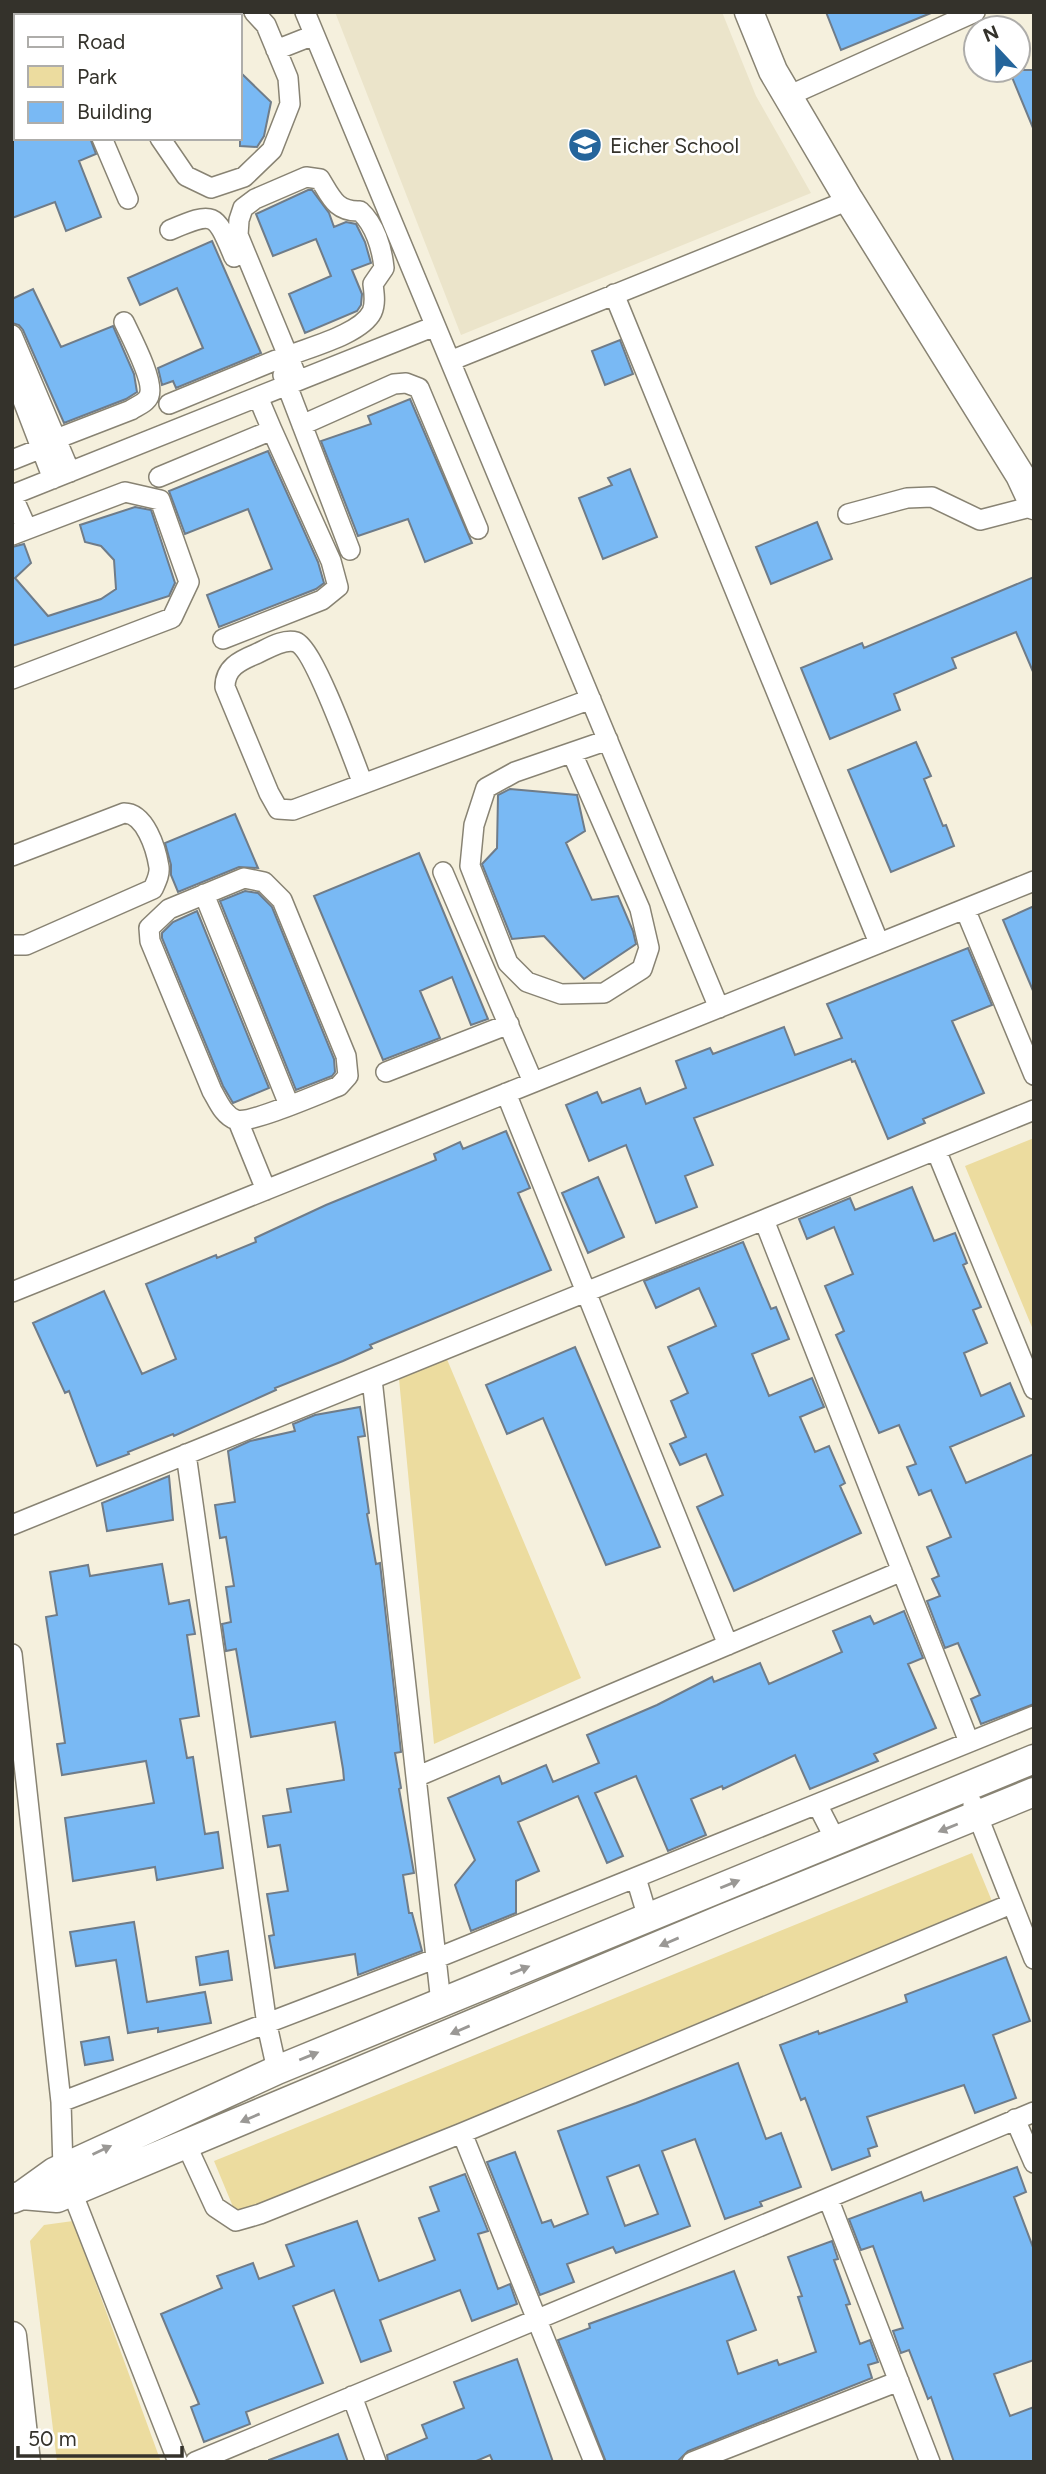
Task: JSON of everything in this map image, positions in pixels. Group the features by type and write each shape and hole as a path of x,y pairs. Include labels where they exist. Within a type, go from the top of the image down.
{"street":[{"path":"161,140 186,176 211,188 244,177 272,150 290,104 288,78 266,25 254,12"},
{"path":"305,12 719,1008"},
{"path":"750,12 773,71 849,200 1020,475 1034,505 980,520 932,497 907,498 848,514"},
{"path":"788,96 975,12"},
{"path":"276,50 314,35"},
{"path":"103,140 128,199"},
{"path":"169,404 282,358 356,329 373,311 373,284 384,268 383,253 369,219 360,211 341,209 320,179 306,177 255,199 243,208 238,235 282,358 292,383 302,425 350,550"},
{"path":"450,360 849,200"},
{"path":"170,230 200,217 214,220 221,228 282,358"},
{"path":"614,294 879,943"},
{"path":"12,460 131,410 149,396 151,384 124,322"},
{"path":"12,679 172,618 189,582 160,500 125,492 20,532 12,495 435,326"},
{"path":"12,335 61,475"},
{"path":"12,372 49,443"},
{"path":"302,425 394,384 406,383 419,388 478,529"},
{"path":"223,639 322,600 338,587 331,561 258,397"},
{"path":"159,477 272,430"},
{"path":"363,784 316,667 305,648 296,642 284,642 230,668 225,677 225,687 268,793 278,809 293,810 363,784 591,699"},
{"path":"572,753 640,909 649,948 642,969 604,993 561,994 527,982 508,963 470,866 474,825 486,788 516,772 608,740"},
{"path":"12,856 124,813 132,813 144,825 159,868 153,889 26,945 12,945"},
{"path":"443,873 533,1082"},
{"path":"237,1121 256,1118 339,1086 348,1076 346,1056 282,900 264,882 244,878 169,909 149,928 150,941 212,1091 225,1113 237,1121 266,1190"},
{"path":"12,1292 1034,881"},
{"path":"204,894 289,1105"},
{"path":"965,909 1034,1075"},
{"path":"386,1072 509,1024"},
{"path":"506,1093 728,1645"},
{"path":"12,1525 1034,1110"},
{"path":"936,1150 1034,1389"},
{"path":"764,1220 969,1742"},
{"path":"372,1379 441,2003"},
{"path":"186,1454 267,2025 277,2070"},
{"path":"416,1777 902,1571"},
{"path":"12,1654 68,2180 178,2462"},
{"path":"61,2102 437,1958 1034,1716"},
{"path":"17,2197 57,2198 68,2180 277,2070 1034,1759"},
{"path":"966,1788 1034,1959"},
{"path":"68,2180 186,2144 1034,1792"},
{"path":"817,1804 836,1841"},
{"path":"636,1878 648,1918"},
{"path":"186,2144 215,2207 236,2221 260,2214 462,2133 1011,1903"},
{"path":"195,2462 1034,2112"},
{"path":"1015,2119 1034,2163"},
{"path":"462,2133 594,2462"},
{"path":"828,2197 930,2462"},
{"path":"12,2336 26,2462"},
{"path":"692,2462 899,2381"},
{"path":"352,2396 376,2462"}],"shaded area":[{"name":"Eicher School","path":"335,12 722,12 756,96 811,193 461,335"}],"green space":[{"path":"1034,1138 1034,1332 965,1166"},
{"path":"446,1357 581,1678 434,1744 399,1379"},
{"path":"972,1853 994,1906 236,2214 214,2161"},
{"path":"73,2221 161,2462 57,2462 30,2241 44,2225"}],"building":[{"path":"826,12 931,12 931,13 841,50"},
{"path":"1034,70 1034,128 1015,84 1032,84"},
{"path":"242,74 271,102 264,136 257,147 240,146"},
{"path":"12,138 91,140 96,154 79,161 101,217 66,231 55,202 12,218"},
{"path":"312,190 329,213 334,227 346,222 356,224 371,263 352,270 362,294 361,305 357,311 305,333 289,294 331,276 316,239 273,256 256,214"},
{"path":"212,241 261,353 176,388 173,381 162,385 158,368 203,348 177,288 140,305 128,278"},
{"path":"33,289 61,347 113,326 134,374 137,392 126,399 64,423 23,330 12,323 12,299"},
{"path":"620,340 633,374 605,385 592,351"},
{"path":"410,399 472,543 425,562 408,519 358,536 321,441 371,424 368,416"},
{"path":"268,451 318,562 324,583 316,589 219,627 207,595 272,569 248,509 185,534 169,491"},
{"path":"630,469 657,537 603,559 579,498 612,485 608,478"},
{"path":"135,507 151,510 175,583 169,596 12,646 12,547 24,544 31,563 15,578 48,616 101,599 116,589 114,560 101,546 85,542 80,525"},
{"path":"817,522 832,559 771,584 756,547"},
{"path":"1034,577 1034,674 1016,632 952,658 956,668 894,694 900,710 830,739 801,668 862,643 864,648"},
{"path":"916,742 931,776 924,779 954,846 891,872 848,770"},
{"path":"510,789 577,795 585,831 566,843 592,900 618,896 633,931 636,944 584,979 544,936 512,939 482,864 497,848 498,795"},
{"path":"235,814 258,868 239,867 178,892 171,875 165,843"},
{"path":"419,853 488,1019 471,1025 452,977 420,991 440,1038 383,1060 314,896"},
{"path":"245,891 258,893 272,907 334,1059 335,1072 332,1076 296,1090 220,901"},
{"path":"1034,906 1034,993 1003,920"},
{"path":"197,911 269,1088 233,1103 223,1086 162,938 162,933 173,922"},
{"path":"968,948 992,1005 952,1021 984,1093 923,1119 925,1123 888,1139 855,1061 852,1062 851,1059 694,1118 713,1165 685,1176 697,1207 656,1223 626,1145 589,1161 566,1105 597,1092 602,1103 640,1088 646,1104 686,1088 676,1061 710,1048 713,1054 784,1027 795,1055 842,1038 827,1004"},
{"path":"506,1131 530,1188 518,1193 551,1270 370,1345 372,1348 275,1388 276,1390 174,1436 173,1434 97,1466 69,1391 65,1393 33,1323 104,1291 142,1374 176,1359 146,1284 216,1255 217,1258 256,1242 255,1238 326,1205 436,1160 434,1154 460,1142 463,1149"},
{"path":"598,1177 624,1237 588,1253 562,1193"},
{"path":"912,1187 934,1241 955,1233 967,1263 963,1265 981,1307 973,1310 987,1343 964,1353 981,1396 1010,1383 1024,1416 950,1447 966,1483 1034,1454 1034,1704 981,1724 971,1699 980,1695 958,1643 945,1648 927,1601 940,1596 932,1579 939,1576 927,1547 951,1537 931,1490 919,1495 907,1467 916,1464 899,1425 879,1433 836,1335 844,1331 825,1286 853,1274 834,1227 807,1239 799,1219 850,1198 855,1210"},
{"path":"743,1242 771,1309 776,1307 789,1339 752,1354 769,1396 812,1378 824,1407 800,1417 815,1452 829,1446 845,1483 840,1486 861,1533 734,1591 697,1507 723,1495 706,1454 680,1465 670,1444 686,1437 671,1401 688,1393 668,1347 716,1326 699,1288 656,1308 644,1281"},
{"path":"575,1347 660,1547 606,1565 543,1418 507,1434 486,1385"},
{"path":"360,1407 365,1436 358,1437 369,1513 367,1514 376,1564 380,1563 401,1752 395,1753 414,1873 403,1875 409,1913 412,1913 422,1951 358,1975 355,1954 275,1968 269,1936 274,1935 267,1894 288,1891 280,1845 268,1847 263,1816 291,1812 287,1789 344,1780 343,1769 335,1722 251,1737 236,1649 226,1651 222,1624 231,1622 226,1587 234,1586 226,1537 220,1538 215,1505 235,1502 228,1451 250,1441 295,1431 293,1424 315,1415"},
{"path":"169,1476 173,1520 107,1531 102,1503"},
{"path":"162,1564 169,1604 189,1600 195,1634 187,1635 199,1716 180,1719 187,1758 193,1757 205,1834 218,1832 223,1868 157,1880 155,1867 73,1881 65,1818 154,1803 146,1761 62,1775 57,1744 65,1743 46,1617 57,1615 50,1572 88,1565 90,1576"},
{"path":"904,1611 923,1658 908,1664 936,1728 874,1754 878,1761 810,1789 795,1755 723,1789 722,1786 691,1799 706,1835 668,1851 636,1776 595,1793 623,1856 607,1863 578,1796 518,1822 539,1871 516,1881 516,1913 471,1931 455,1885 475,1860 448,1798 499,1776 502,1784 546,1765 553,1782 599,1763 587,1735 657,1705 712,1677 714,1682 760,1663 769,1684 842,1652 833,1631 870,1616 874,1624"},
{"path":"134,1922 147,2002 205,1992 211,2023 158,2032 158,2028 128,2033 116,1960 76,1966 70,1932"},
{"path":"228,1951 232,1980 200,1985 196,1957"},
{"path":"1006,1957 1030,2021 993,2035 1016,2098 975,2113 964,2085 867,2117 877,2146 868,2149 870,2156 832,2170 805,2098 801,2100 780,2045 907,2002 905,1995"},
{"path":"109,2037 113,2060 85,2065 81,2042"},
{"path":"738,2063 766,2139 781,2133 801,2187 760,2202 762,2206 725,2219 695,2139 662,2151 690,2226 616,2253 613,2247 567,2264 574,2282 540,2295 487,2162 515,2152 542,2223 551,2220 554,2227 588,2214 558,2131","holes":["639,2165 658,2214 625,2226 607,2177"]},
{"path":"1017,2167 1026,2192 1014,2197 1034,2250 1034,2360 994,2374 1010,2416 1034,2407 1034,2462 954,2462 931,2397 928,2399 909,2350 901,2353 893,2331 903,2328 873,2246 861,2250 849,2219 921,2192 924,2201"},
{"path":"465,2174 488,2231 478,2234 498,2289 510,2284 517,2304 472,2321 460,2290 380,2320 391,2351 361,2362 334,2290 293,2306 323,2383 246,2412 250,2424 204,2442 191,2407 199,2404 161,2314 222,2288 217,2276 253,2263 259,2279 294,2266 286,2245 357,2221 379,2281 435,2260 419,2218 439,2211 430,2187"},
{"path":"832,2241 838,2259 834,2260 850,2304 846,2305 860,2344 870,2340 878,2362 868,2365 872,2378 688,2451 677,2462 606,2462 558,2340 590,2328 589,2324 734,2271 756,2330 727,2341 738,2374 777,2360 779,2365 816,2352 798,2297 802,2296 788,2257"},
{"path":"517,2359 553,2462 493,2462 490,2455 474,2462 388,2462 387,2455 427,2438 422,2425 464,2408 454,2382"},
{"path":"338,2434 348,2462 269,2462 269,2460"}],"place":[{"name":"Eicher School","path":"585,145"}]}
